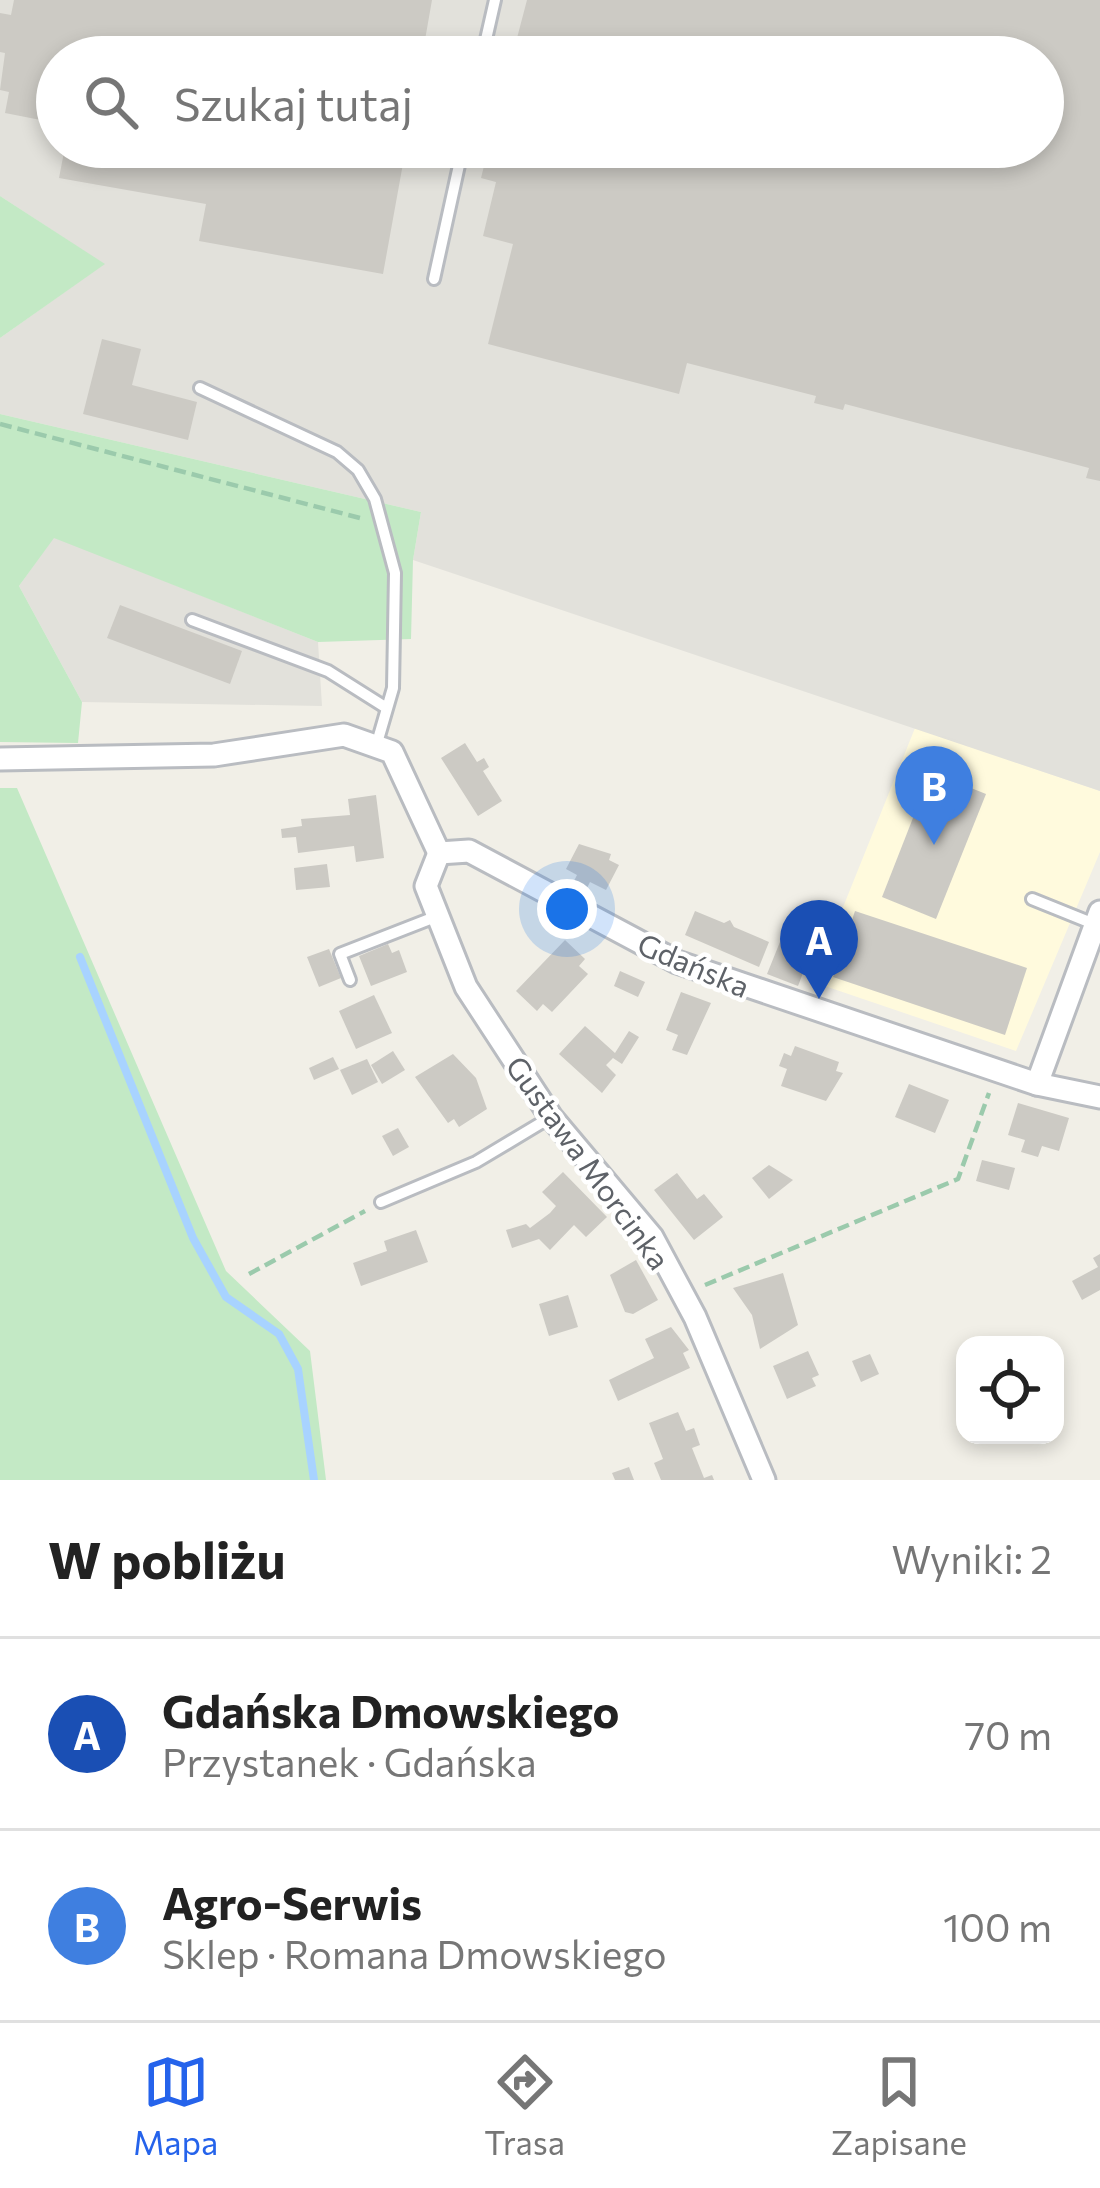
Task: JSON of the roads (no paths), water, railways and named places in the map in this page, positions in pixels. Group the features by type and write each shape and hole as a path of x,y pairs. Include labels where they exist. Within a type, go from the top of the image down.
{"street":[{"path":"0,759 214,755 344,735 377,742 404,770 440,853"},
{"name":"Gdańska","path":"440,853 469,850 677,962 1037,1084 1100,1097"},
{"name":"Gustawa Morcinka","path":"440,853 426,886 466,987 551,1117 652,1238 684,1296 764,1480"},
{"path":"1037,1084 1097,918"}],"lane":[{"path":"487,36 495,0"},
{"path":"434,279 458,168"},
{"path":"200,388 337,452 358,470 386,533 394,573 393,688 377,742"},
{"path":"192,620 328,671 385,707"},
{"path":"1032,899 1097,918"},
{"path":"350,980 340,954 435,917"},
{"path":"381,1202 476,1162 551,1117"}],"waterway":[{"path":"80,957 193,1238 226,1297 279,1334 298,1369 314,1480"}],"place":[{"name":"Agro-Serwis","path":"934,845"},
{"name":"Gdańska Dmowskiego","path":"819,999"}]}
